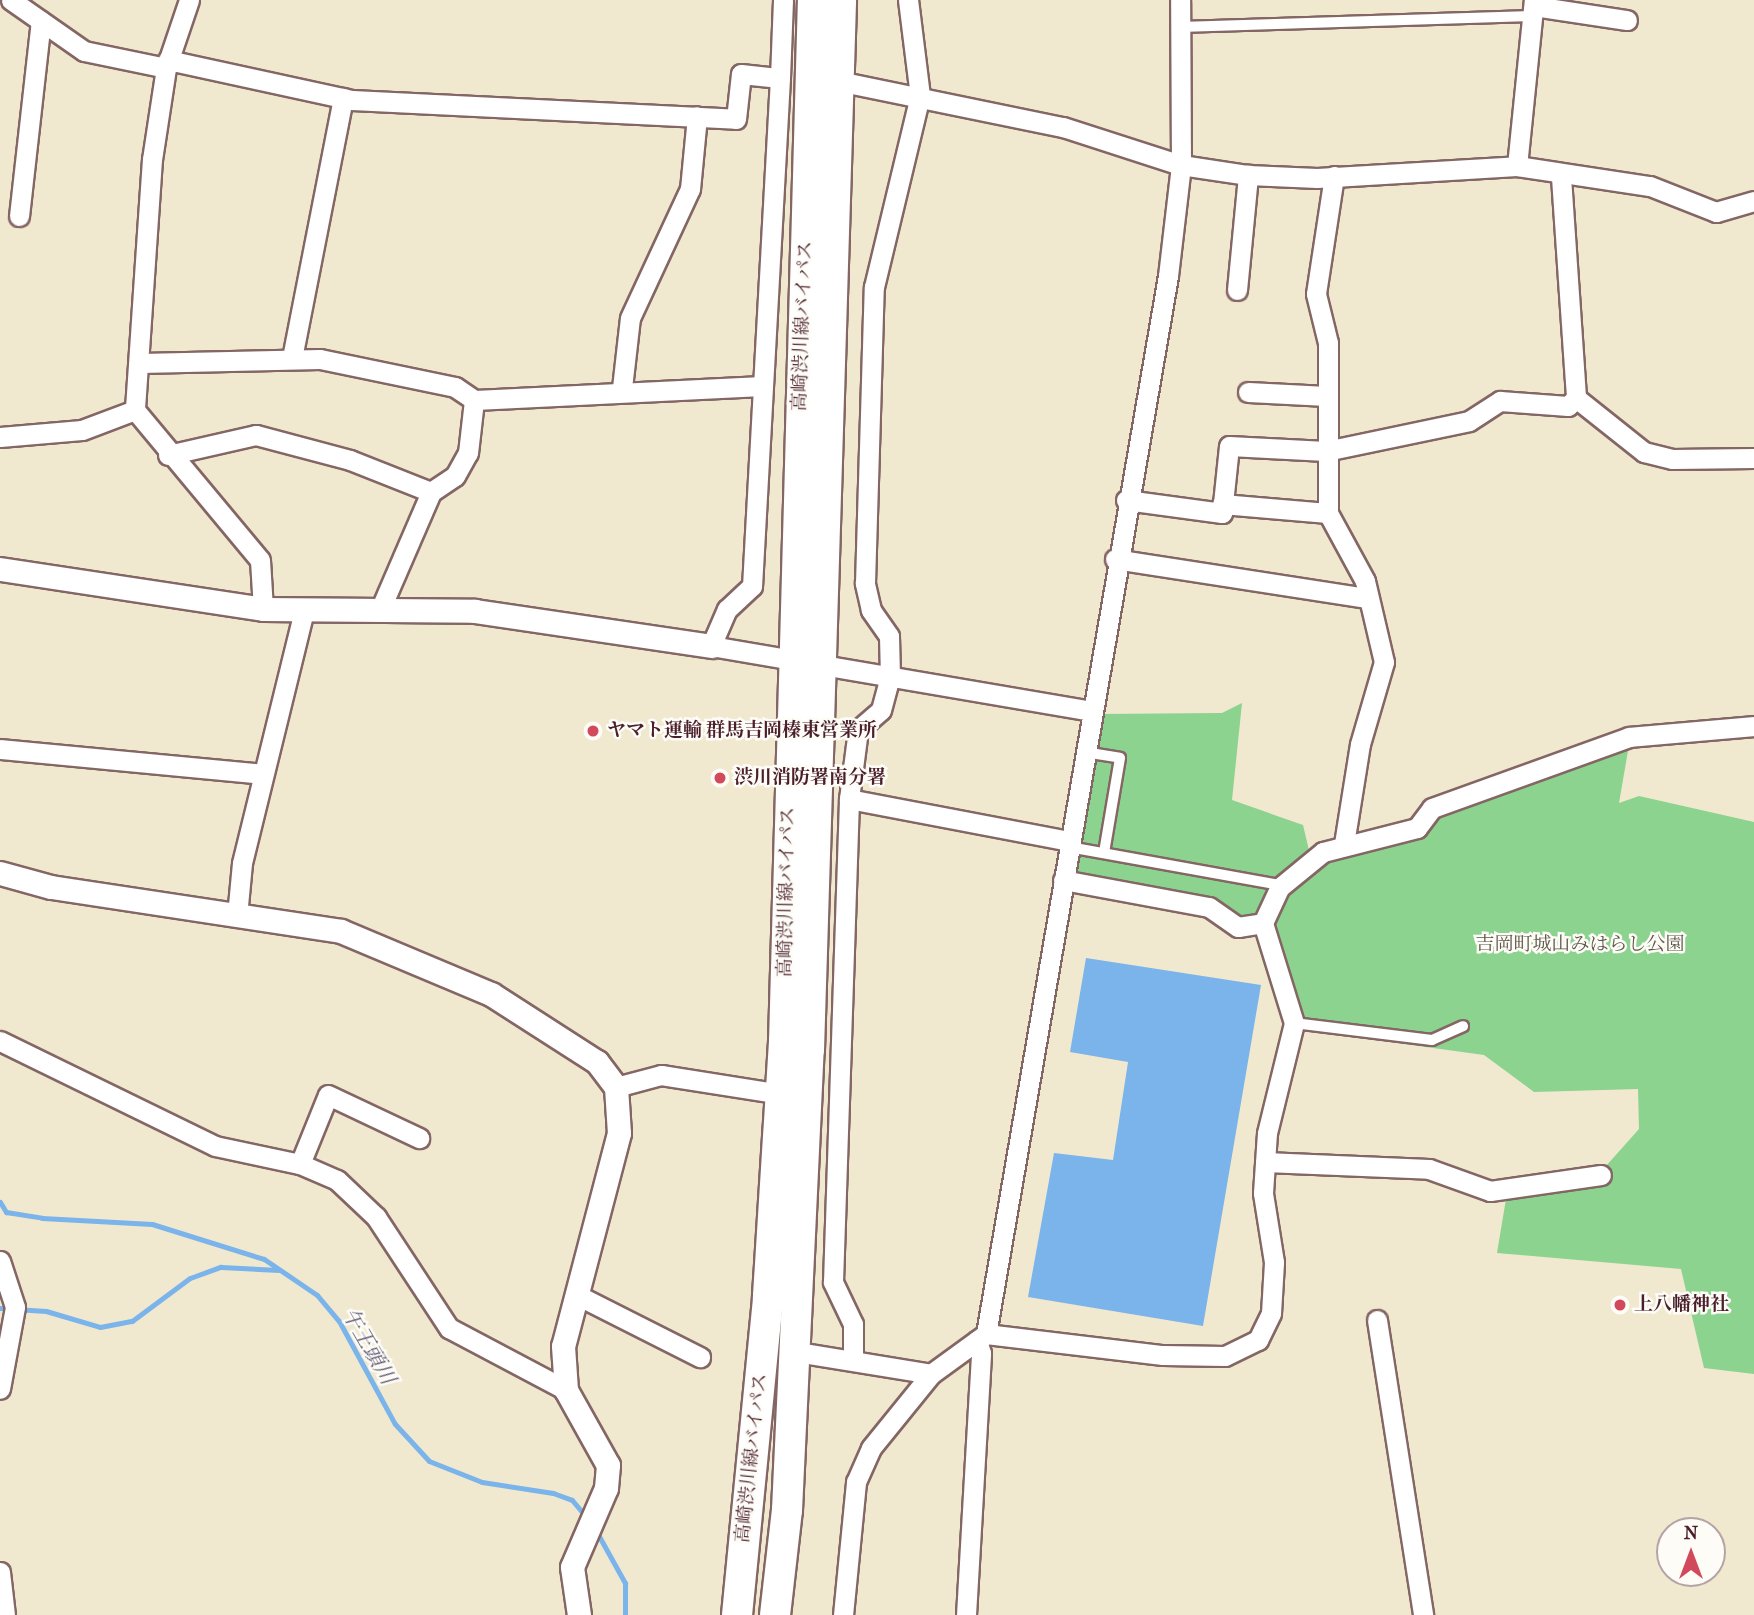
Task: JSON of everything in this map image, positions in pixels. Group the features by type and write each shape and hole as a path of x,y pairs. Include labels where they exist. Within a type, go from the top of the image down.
{"main road":[{"name":"高崎渋川線バイパス","path":"737,1615 781,1094 790,659 813,0"},
{"name":"高崎渋川線バイパス","path":"775,1615 797,1352 823,664 841,0"}],"street":[{"path":"11,0 85,51 343,98 736,119 741,74 780,78"},
{"path":"189,0 167,64 152,159 135,410 168,455 260,560 263,609"},
{"path":"711,646 727,609 752,586 758,386 783,0"},
{"path":"853,1357 853,1324 833,1282 849,799 858,730 881,710 890,677 889,636 872,610 865,583 874,287 920,96 908,0"},
{"path":"966,1615 981,1337 1063,880 1115,559 1168,276 1181,165 1180,0"},
{"path":"1517,166 1534,7 1628,20"},
{"path":"19,216 41,21"},
{"path":"838,81 1063,127 1181,165 1248,175 1334,176 1517,166 1561,177 1650,186 1716,212 1754,201"},
{"path":"292,358 343,98"},
{"path":"622,388 630,317 690,189 697,116"},
{"path":"1237,290 1248,175"},
{"path":"1334,176 1316,294 1328,343 1328,513 1364,581 1366,598 1384,662 1360,744 1344,844"},
{"path":"1561,177 1576,398 1644,452 1672,459 1754,458"},
{"path":"140,363 292,358 455,387 474,400 622,388 758,386"},
{"path":"1248,393 1327,396"},
{"path":"1126,500 1222,513 1229,446 1326,451 1469,421 1500,401 1568,406 1576,398"},
{"path":"380,610 431,492 456,476 468,453 474,400"},
{"path":"0,437 82,430 135,410"},
{"path":"168,455 256,435 350,460 431,492"},
{"path":"1223,504 1328,513"},
{"path":"1115,559 1366,598"},
{"path":"0,569 263,609 475,611 823,664 1090,710"},
{"path":"237,916 263,774 304,610"},
{"path":"843,1615 856,1482 872,1448 931,1374 981,1337 1163,1355 1226,1356 1258,1340 1271,1312 1274,1262 1265,1162 1294,1023 1263,923 1282,885 1323,852 1344,844 1417,828 1433,808 1629,737 1754,726"},
{"path":"0,749 263,774"},
{"path":"849,799 1069,844"},
{"path":"0,873 51,887 341,931 424,962 560,1034 597,1062 616,1087 619,1133 563,1346 566,1390 608,1465 606,1488 572,1567 579,1615"},
{"path":"1063,880 1209,907 1238,927 1263,923"},
{"path":"0,1041 215,1146 300,1164 337,1180 376,1217 449,1328 566,1390"},
{"path":"616,1087 661,1075 781,1094"},
{"path":"300,1164 328,1095 419,1138"},
{"path":"1265,1162 1429,1169 1490,1191 1601,1175"},
{"path":"0,1261 14,1333 0,1389"},
{"path":"577,1295 700,1357"},
{"path":"1377,1320 1423,1615"},
{"path":"797,1352 853,1357 931,1374"},
{"path":"0,1572 5,1615"}],"lane":[{"path":"1180,27 1534,7"},
{"path":"1083,752 1120,758 1104,853"},
{"path":"1069,844 1104,853 1282,885"},
{"path":"1294,1023 1432,1040 1463,1027"}],"green space":[{"name":"吉岡町城山みはらし公園","path":"1242,703 1232,800 1303,825 1312,863 1629,745 1619,803 1639,796 1754,822 1754,1374 1704,1368 1681,1269 1497,1253 1508,1187 1606,1166 1639,1129 1638,1089 1534,1092 1484,1055 1302,1030 1267,924 1238,923 1068,876 1095,714 1222,713"}],"water":[{"path":"1086,958 1261,985 1203,1326 1028,1297 1054,1153 1113,1160 1128,1062 1070,1052"}],"waterway":[{"name":"午王頭川","path":"0,1202 6,1212 42,1218 152,1224 264,1259 317,1295 339,1321 395,1424 429,1461 482,1482 553,1493 572,1500 587,1518"},
{"path":"0,1308 46,1311 100,1327 132,1321 190,1278 221,1267 279,1270"},
{"name":"午王頭川","path":"595,1529 625,1583 625,1615"}],"place":[{"name":"ヤマト運輸 群馬吉岡榛東営業所","path":"593,731"},
{"name":"渋川消防署南分署","path":"720,778"},
{"name":"上八幡神社","path":"1620,1305"}]}
